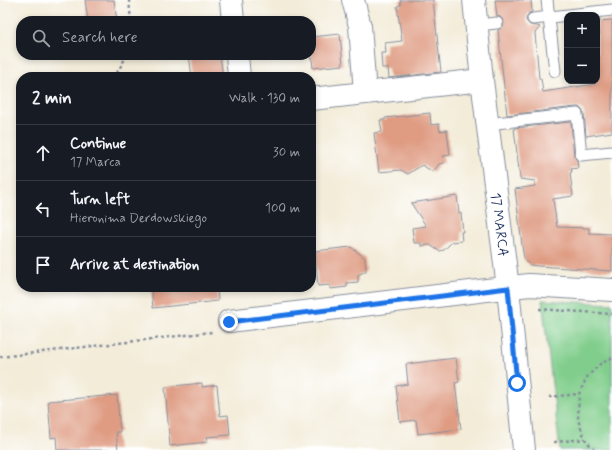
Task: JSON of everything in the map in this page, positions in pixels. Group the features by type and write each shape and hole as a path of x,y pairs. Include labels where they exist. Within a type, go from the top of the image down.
{"street":[{"path":"231,0 233,16"},
{"path":"353,0 360,26 365,93"},
{"name":"17 MARCA","path":"474,0 487,24 482,80 508,288 524,450"},
{"path":"237,60 239,72"},
{"path":"316,98 482,80"},
{"path":"235,321 529,285 612,290"}],"lane":[{"path":"547,0 555,71"},
{"path":"533,19 612,10"},
{"path":"487,124 577,114 581,155 612,152"}],"path":[{"path":"129,0 131,16"},
{"path":"117,72 124,60"},
{"path":"539,309 612,314"},
{"path":"0,357 232,330 235,321"},
{"path":"594,450 585,439 578,420 579,394 587,377 600,364 612,358"},
{"path":"549,397 579,394"},
{"path":"554,442 585,439"}],"green space":[{"path":"542,300 612,304 612,450 560,450"}],"building":[{"path":"85,0 114,0 116,16 87,16"},
{"path":"400,0 433,0 441,72 389,78 388,68 382,68 381,53 386,53 385,43 402,41 397,6 401,5"},
{"path":"495,0 531,0 532,12 529,13 526,20 530,25 540,27 535,33 539,78 541,79 543,92 600,84 600,21 612,20 612,132 586,136 584,113 579,107 507,115 498,30 503,26 504,22 497,16"},
{"path":"340,34 343,65 313,68 312,60 316,60 316,36"},
{"path":"190,60 221,60 222,72 191,72"},
{"path":"430,113 431,125 439,124 440,131 447,130 450,155 443,156 444,163 439,164 433,172 422,165 408,174 401,170 379,172 374,133 382,132 380,120 385,120 385,118"},
{"path":"571,122 574,156 577,160 578,168 571,169 572,172 570,173 573,196 553,199 557,227 589,228 589,233 612,234 612,271 538,266 530,265 525,261 515,189 535,186 535,181 520,179 514,128"},
{"path":"457,196 459,213 461,213 463,232 461,232 462,241 452,242 444,250 439,251 430,245 421,246 421,243 414,243 412,228 426,226 411,203"},
{"path":"351,247 365,258 366,271 358,275 358,282 347,283 347,287 330,289 330,285 318,286 316,251"},
{"path":"151,292 217,292 218,301 153,308"},
{"path":"456,358 459,382 455,383 461,429 418,434 416,420 400,422 396,386 408,384 406,364"},
{"path":"202,383 202,387 217,385 220,416 228,415 230,435 207,437 208,442 170,446 165,387"},
{"path":"117,395 120,432 116,432 118,450 57,450 56,437 51,438 48,401"}],"route":[{"path":"229,322 508,288 517,383"}]}
